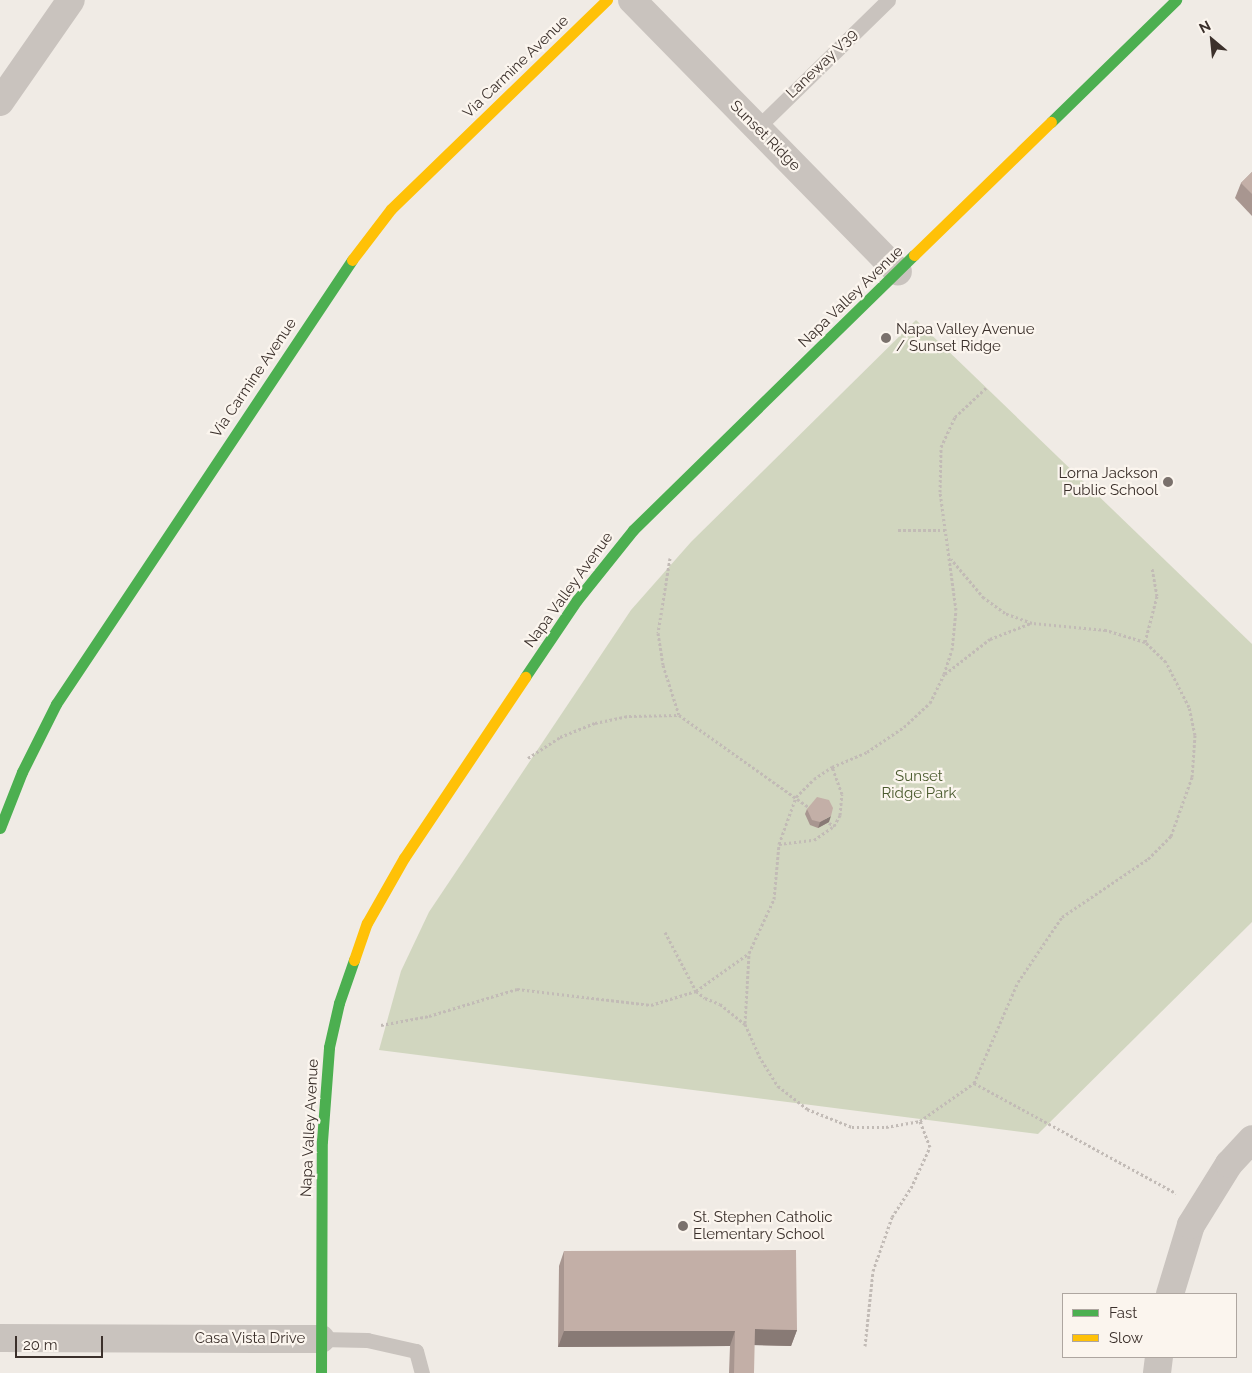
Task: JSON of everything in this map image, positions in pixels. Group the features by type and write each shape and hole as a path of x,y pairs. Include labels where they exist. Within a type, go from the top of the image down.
{"street":[{"path":"0,102 71,0"},
{"name":"Via Carmine Avenue","path":"0,828 22,772 56,704 346,267 391,209 607,0"},
{"name":"Sunset Ridge","path":"632,0 898,272"},
{"name":"Napa Valley Avenue","path":"321,1373 322,1141 330,1047 350,969 383,892 455,780 603,564 662,500 1176,0"},
{"path":"1170,1293 1191,1225 1228,1164 1252,1138"},
{"name":"Casa Vista Drive","path":"0,1338 321,1339"},
{"path":"1157,1373 1159,1358"}],"lane":[{"name":"Laneway V39","path":"757,128 888,0"},
{"path":"321,1339 367,1340 416,1351 422,1373"}],"path":[{"path":"744,1024 749,953 774,899 779,844 796,798 814,779 832,767 868,752 904,727 930,703 944,674 952,650 956,610 951,559 938,470 941,446 955,417 988,386"},
{"path":"898,530 946,530"},
{"path":"670,558 658,633 663,665 679,715"},
{"path":"665,932 696,991 705,998 720,1004 744,1024 759,1056 778,1086 807,1109 852,1127 886,1127 920,1121 974,1084 1018,982 1045,940 1076,907 1148,859 1171,836 1183,807 1192,777 1195,735 1189,707 1166,662 1145,642 1106,630 1032,623 1005,613 984,598 951,559"},
{"path":"1145,642 1157,596 1152,567"},
{"path":"944,674 990,640 1032,623"},
{"path":"528,758 560,737 595,723 629,716 679,715 834,826"},
{"path":"779,844 814,840 834,826 840,815 842,794 832,767"},
{"path":"381,1025 429,1016 494,993 517,989 606,1002 651,1005 696,991 749,953"},
{"path":"974,1084 1176,1193"},
{"path":"865,1346 873,1272 892,1217 930,1147 920,1121"}],"green space":[{"name":"Sunset Ridge Park","path":"916,320 1252,644 1252,922 1038,1134 379,1050 401,971 429,912 631,610 691,542"}],"building":[{"path":"1252,172 1252,194 1241,183"},
{"path":"817,797 829,800 833,808 831,816 820,822 812,820 807,809"},
{"path":"796,1250 797,1330 755,1329 754,1373 734,1373 735,1331 564,1331 564,1251"}],"traffic: fast":[{"path":"1051,122 1176,0"},
{"path":"525,677 577,600 633,530 914,255"},
{"path":"0,828 22,772 56,704 352,260"},
{"path":"321,1373 322,1141 329,1047 339,1003 354,960"}],"traffic: slow":[{"path":"352,260 391,209 607,0"},
{"path":"914,255 1051,122"},
{"path":"354,960 367,923 404,858 525,677"}],"place":[{"name":"Napa Valley Avenue / Sunset Ridge","path":"886,338"},
{"name":"Lorna Jackson Public School","path":"1168,482"},
{"name":"St. Stephen Catholic Elementary School","path":"683,1226"}]}
